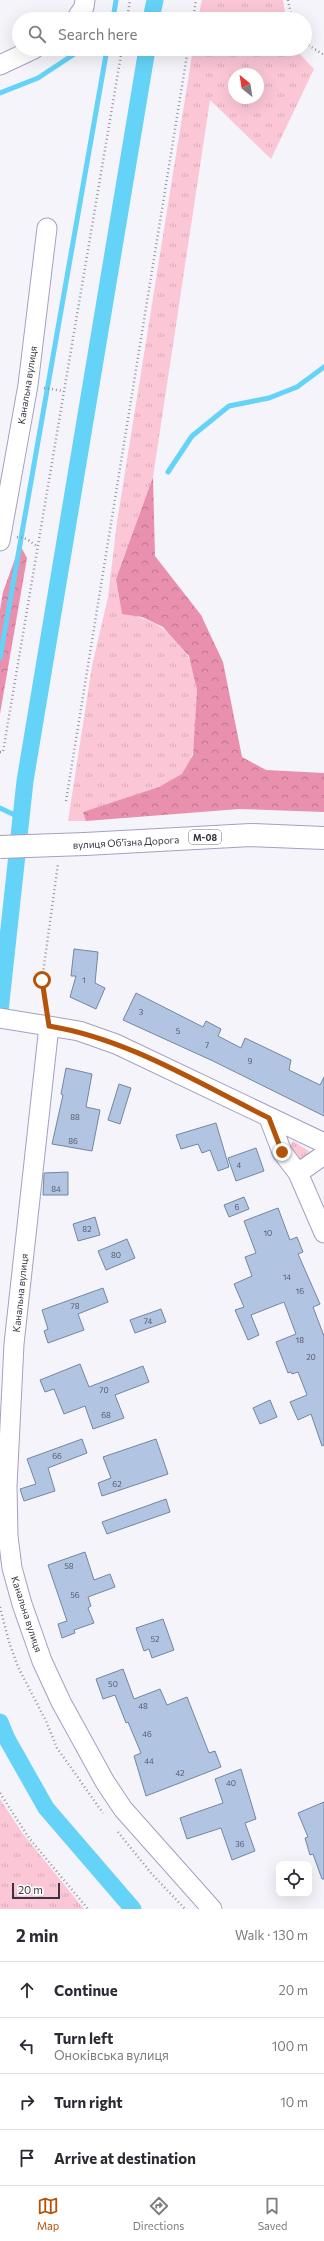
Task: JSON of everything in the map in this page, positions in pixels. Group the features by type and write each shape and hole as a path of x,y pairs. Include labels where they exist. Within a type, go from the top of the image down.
{"highway":[{"name":"вулиця Обʼїзна Дорога","path":"0,847 85,844 251,834 324,838"}],"street":[{"path":"0,65 19,56"},
{"name":"Канальна вулиця","path":"8,539 47,228"},
{"path":"0,1018 79,1031 116,1044 324,1143"},
{"name":"Канальна вулиця","path":"49,1026 13,1360 7,1486 8,1536 12,1568 22,1604 42,1661 61,1702 105,1782 123,1809 212,1909"},
{"path":"269,1118 282,1152 298,1173 324,1233"},
{"path":"298,1173 324,1155"}],"path":[{"path":"128,12 130,0"},
{"path":"194,12 196,0"},
{"path":"288,0 291,12"},
{"path":"312,47 324,55"},
{"path":"0,752 3,752 121,56"},
{"path":"66,801 187,56"},
{"path":"42,387 64,391"},
{"path":"8,539 27,539 38,547"},
{"path":"49,1026 42,980 58,863"},
{"path":"0,1793 29,1838 88,1909"}],"green space":[{"path":"202,0 283,0 285,12 199,12"},
{"path":"192,56 302,56 314,69 271,159 210,100 153,477 116,579 122,613 151,622 164,629 183,649 190,661 195,675 197,691 192,757 182,774 164,785 121,801 84,812 86,821 68,821 92,666 108,597 117,522"},
{"path":"153,477 155,556 201,615 223,662 242,757 266,770 324,773 324,812 239,809 86,821 83,812 159,787 182,774 193,755 197,690 189,656 163,627 142,617 122,614 116,579"},
{"path":"20,545 27,558 0,714 0,610 3,592"},
{"path":"293,1141 312,1153 304,1159 295,1159 289,1147"},
{"path":"0,1799 23,1834 84,1909 0,1909"}],"building":[{"path":"74,949 98,952 95,983 105,988 96,1009 70,997 76,976 71,976"},
{"path":"136,993 203,1027 206,1021 221,1029 218,1036 241,1048 245,1038 291,1060 289,1070 320,1085 324,1077 324,1116 213,1061 123,1020"},
{"path":"66,1068 92,1074 86,1107 100,1110 92,1151 52,1144 63,1095 61,1094"},
{"path":"119,1084 131,1088 120,1124 108,1120"},
{"path":"216,1123 229,1167 218,1171 210,1150 202,1153 198,1144 181,1149 176,1135"},
{"path":"256,1148 264,1171 236,1181 228,1158"},
{"path":"68,1172 68,1195 43,1195 44,1173"},
{"path":"244,1197 249,1209 229,1217 224,1205"},
{"path":"278,1208 290,1240 297,1237 303,1252 298,1254 320,1304 313,1307 324,1336 324,1445 322,1446 311,1414 298,1420 290,1402 307,1395 298,1372 292,1374 291,1372 288,1373 276,1342 296,1334 284,1302 251,1315 259,1335 248,1340 235,1310 244,1307 234,1284 252,1276 245,1257 256,1253 244,1221"},
{"path":"95,1217 100,1235 78,1241 73,1224"},
{"path":"127,1239 135,1258 106,1270 98,1251"},
{"path":"103,1288 108,1302 78,1314 84,1330 48,1343 44,1331 48,1329 42,1310"},
{"path":"161,1309 166,1322 135,1333 130,1320"},
{"path":"80,1364 89,1387 143,1366 149,1382 115,1395 124,1418 93,1429 85,1406 64,1414 54,1389 45,1392 40,1380"},
{"path":"270,1400 277,1417 260,1424 253,1408"},
{"path":"82,1439 87,1453 48,1468 55,1491 24,1501 20,1489 36,1484 27,1459"},
{"path":"156,1439 168,1474 102,1496 98,1483 111,1478 103,1457"},
{"path":"166,1499 170,1512 107,1534 102,1522"},
{"path":"85,1552 94,1580 110,1574 115,1587 88,1597 91,1606 88,1608 94,1623 74,1630 75,1633 62,1638 58,1624 67,1621 48,1565"},
{"path":"163,1619 174,1650 152,1658 149,1649 144,1651 136,1628"},
{"path":"123,1669 134,1699 160,1689 167,1705 187,1697 209,1753 215,1751 221,1767 146,1796 134,1756 141,1753 128,1722 126,1723 115,1695 103,1699 96,1679"},
{"path":"241,1769 256,1819 245,1823 255,1851 232,1860 221,1828 187,1839 180,1818 223,1803 215,1779"},
{"path":"324,1802 324,1879 322,1879 313,1854 310,1855 305,1838 308,1837 298,1813"}],"waterway":[{"path":"114,12 116,0"},
{"path":"152,12 155,0"},
{"path":"0,93 38,78 71,56"},
{"path":"0,658 106,56"},
{"path":"0,1011 25,781 146,56"},
{"path":"168,472 192,436 229,406 269,398 297,387 324,367"},
{"path":"0,808 21,818"},
{"path":"0,1722 7,1739 46,1808 133,1909"}],"route":[{"path":"42,980 49,1026 79,1031 116,1044 269,1118 282,1152"}]}
